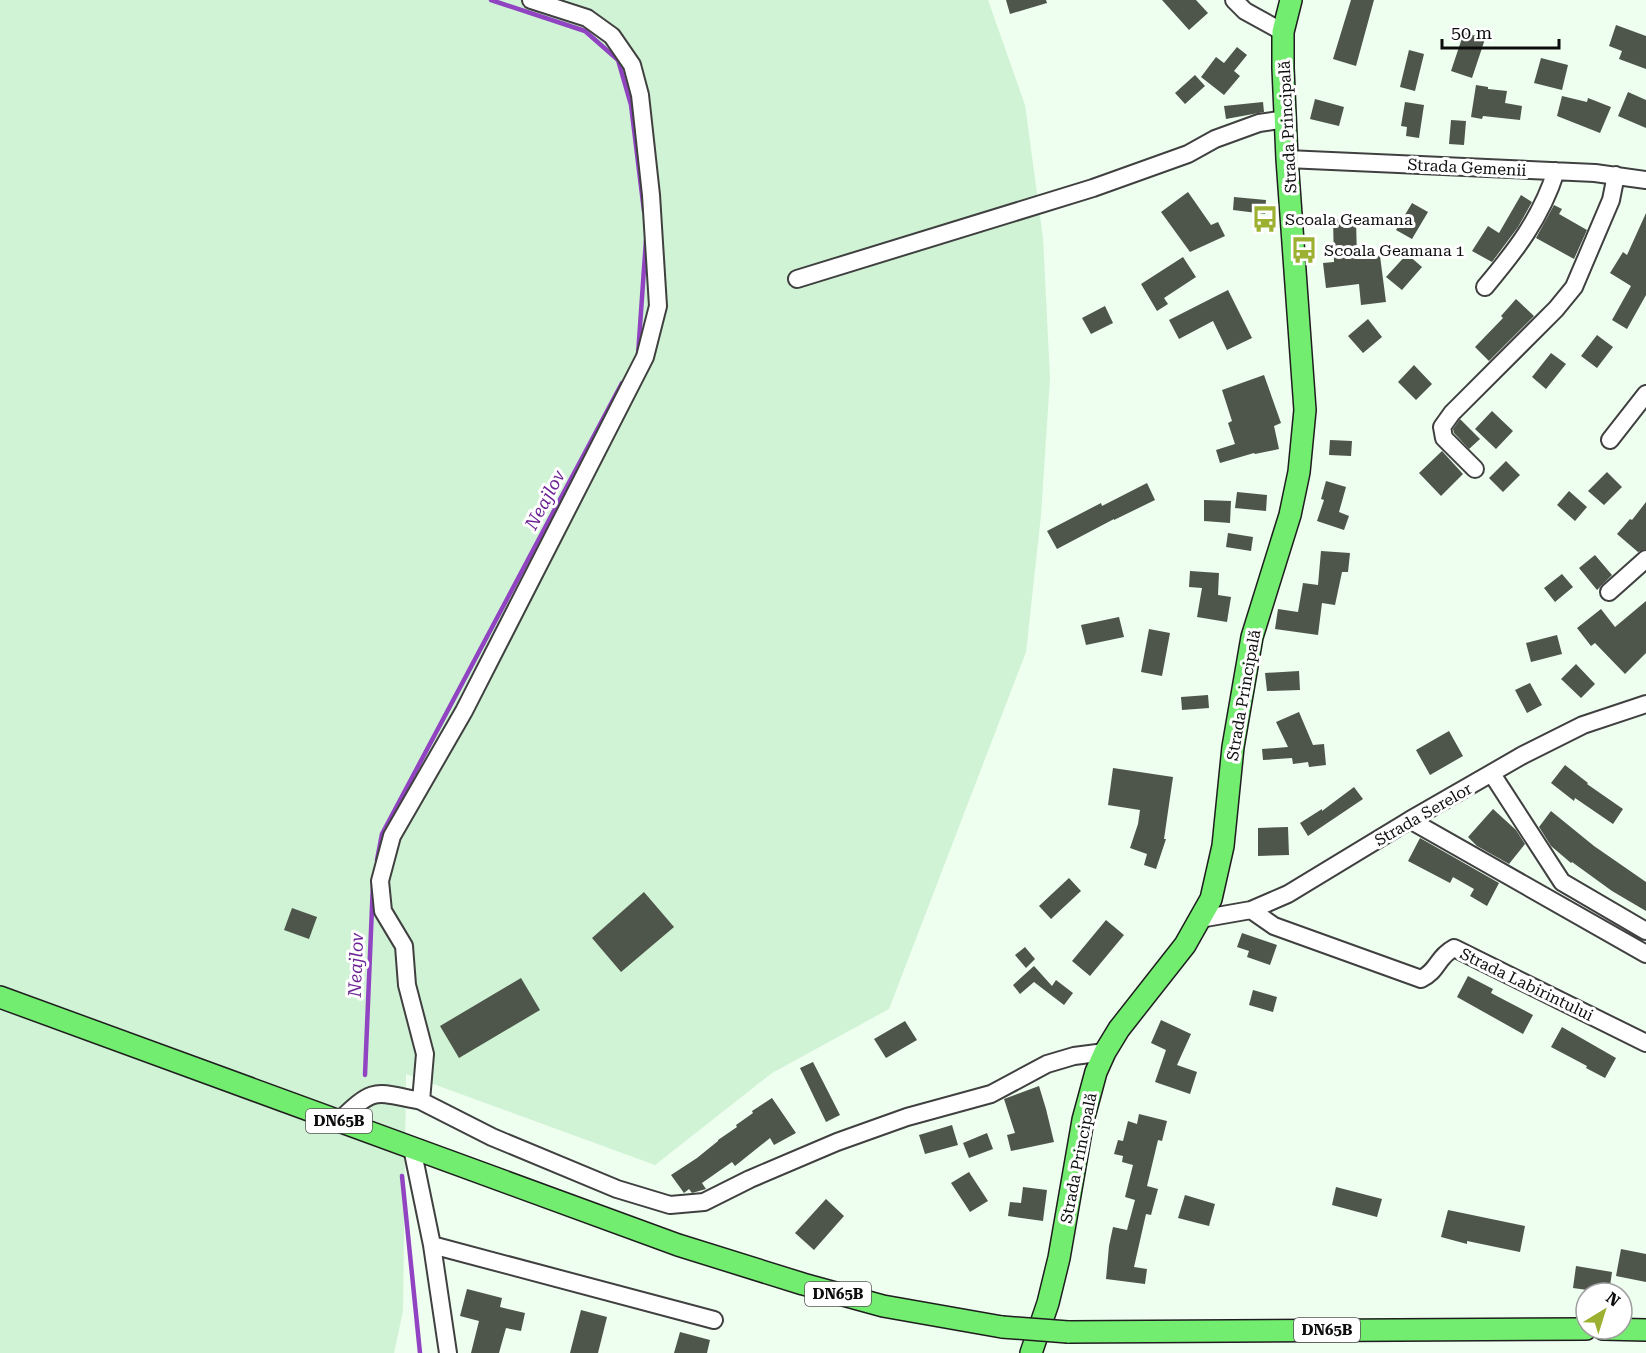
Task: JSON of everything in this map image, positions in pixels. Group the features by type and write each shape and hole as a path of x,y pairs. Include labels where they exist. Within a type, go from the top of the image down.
{"main road":[{"name":"Strada Principală","path":"1031,1353 1054,1279 1083,1120 1096,1072 1119,1029 1185,945 1211,899 1223,846 1233,747 1252,637 1290,515 1299,472 1305,410 1287,159 1283,32 1291,0"},
{"name":"DN65B","path":"0,997 678,1245 883,1306 1002,1327 1068,1332 1574,1329"}],"street":[{"path":"421,1101 424,1054 407,985 404,946 383,911 380,881 392,836 464,711 645,357 658,306 651,195 640,95 632,64 612,36 587,18 531,0"},
{"path":"1234,0 1245,11 1283,32"},
{"path":"797,279 1104,185 1188,154 1215,139 1259,123 1286,120"},
{"name":"Strada Gemenii","path":"1287,159 1556,171 1646,179"},
{"path":"1485,287 1518,247 1548,196 1556,171"},
{"path":"1475,469 1444,438 1442,427 1452,413 1556,309 1574,287 1611,200 1616,175"},
{"path":"1610,440 1646,394"},
{"path":"1609,592 1646,559"},
{"name":"Strada Serelor","path":"1200,920 1251,910 1288,894 1523,755 1583,725 1646,704"},
{"path":"1492,774 1562,882 1646,931"},
{"path":"1410,820 1646,954"},
{"name":"Strada Labirintului","path":"1251,910 1274,926 1421,978 1431,974 1443,954 1454,948 1646,1043"},
{"path":"339,1121 362,1098 379,1093 421,1101 492,1137 617,1189 670,1205 704,1202 750,1179 837,1142 907,1117 991,1094 1047,1064 1074,1056 1105,1052"},
{"path":"412,1148 432,1245 448,1353"},
{"path":"432,1245 714,1320"}],"green space":[{"path":"0,0 988,0 1025,105 1043,238 1050,378 1041,515 1026,652 889,1009 772,1073 655,1165 406,1074 403,1311 394,1353 0,1353"}],"building":[{"path":"1006,0 1046,0 1047,3 1010,14"},
{"path":"1162,0 1196,0 1208,13 1189,30"},
{"path":"1351,0 1374,0 1356,66 1333,59"},
{"path":"1616,25 1646,36 1646,69 1619,59 1622,51 1609,46"},
{"path":"1464,32 1485,39 1472,78 1451,71"},
{"path":"1237,47 1247,55 1234,71 1240,76 1224,95 1201,77 1216,57 1224,63"},
{"path":"1409,50 1424,54 1415,91 1400,87"},
{"path":"1541,58 1568,65 1562,90 1534,83"},
{"path":"1195,75 1205,86 1185,104 1175,93"},
{"path":"1476,85 1507,91 1505,103 1522,106 1520,120 1471,117"},
{"path":"1628,92 1646,100 1646,128 1618,116"},
{"path":"1562,96 1587,102 1588,98 1611,107 1600,133 1557,116"},
{"path":"1315,99 1344,107 1339,126 1310,119"},
{"path":"1263,102 1264,112 1226,119 1224,106"},
{"path":"1405,102 1424,105 1419,138 1406,136 1407,127 1401,126"},
{"path":"1451,120 1466,121 1464,145 1449,144"},
{"path":"1188,192 1211,225 1218,222 1225,236 1190,252 1161,212"},
{"path":"1521,195 1532,202 1518,227 1492,262 1472,251 1488,226 1499,233"},
{"path":"1234,197 1266,200 1265,214 1233,210"},
{"path":"1412,203 1428,212 1412,239 1396,230"},
{"path":"1554,205 1562,209 1559,214 1587,230 1574,259 1536,238"},
{"path":"1646,213 1646,295 1627,329 1612,320 1631,286 1610,273 1623,252 1627,255"},
{"path":"1333,219 1356,219 1357,259 1380,256 1386,302 1361,305 1359,284 1326,288 1323,263 1334,262"},
{"path":"1407,254 1422,267 1402,290 1386,277"},
{"path":"1183,257 1196,277 1164,298 1168,304 1157,311 1141,284"},
{"path":"1228,290 1252,338 1227,350 1213,321 1179,339 1169,320"},
{"path":"1516,299 1534,316 1489,361 1475,347 1503,318 1501,316"},
{"path":"1105,306 1113,323 1091,334 1082,318"},
{"path":"1368,319 1382,337 1363,353 1348,336"},
{"path":"1597,335 1613,347 1597,368 1581,356"},
{"path":"1551,353 1566,364 1546,389 1532,377"},
{"path":"1414,365 1432,384 1416,400 1398,382"},
{"path":"1264,375 1281,423 1274,426 1279,449 1254,453 1220,463 1216,450 1235,444 1228,423 1232,421 1222,390"},
{"path":"1492,411 1513,431 1496,449 1475,429"},
{"path":"1460,419 1480,439 1469,449 1454,433 1453,429"},
{"path":"1330,440 1352,441 1351,456 1329,455"},
{"path":"1442,451 1463,474 1441,496 1419,473"},
{"path":"1506,461 1520,475 1503,492 1489,478"},
{"path":"1607,472 1622,487 1604,505 1588,491"},
{"path":"1326,481 1346,487 1339,512 1349,516 1344,530 1317,521 1324,500 1321,499"},
{"path":"1147,483 1155,500 1057,549 1047,531 1101,503 1102,506"},
{"path":"1569,491 1587,507 1575,521 1557,505"},
{"path":"1237,492 1267,495 1266,511 1235,508"},
{"path":"1204,500 1231,501 1230,523 1204,521"},
{"path":"1646,502 1646,549 1638,552 1617,534"},
{"path":"1228,533 1253,537 1251,551 1226,547"},
{"path":"1321,551 1350,553 1348,572 1342,572 1335,605 1322,603 1318,635 1275,629 1278,609 1298,612 1303,583 1318,585"},
{"path":"1595,555 1612,575 1597,590 1579,568"},
{"path":"1190,571 1219,573 1218,595 1231,597 1227,622 1197,617 1202,588 1189,587"},
{"path":"1562,574 1573,587 1555,602 1544,588"},
{"path":"1646,601 1646,653 1625,674 1595,643 1591,646 1577,628 1601,609 1615,627"},
{"path":"1119,617 1124,637 1086,645 1081,625"},
{"path":"1149,629 1170,633 1162,676 1141,672"},
{"path":"1557,635 1562,654 1531,662 1526,643"},
{"path":"1576,664 1595,684 1581,698 1561,679"},
{"path":"1299,671 1300,690 1267,691 1265,673"},
{"path":"1530,683 1542,705 1527,713 1515,690"},
{"path":"1208,695 1209,708 1182,710 1181,697"},
{"path":"1299,712 1313,745 1324,744 1326,765 1309,767 1308,762 1293,764 1292,758 1263,760 1262,749 1288,747 1276,722"},
{"path":"1449,731 1463,756 1430,775 1416,750"},
{"path":"1565,765 1587,784 1623,809 1613,824 1575,798 1574,801 1551,783"},
{"path":"1113,768 1173,777 1164,839 1166,839 1156,869 1144,865 1147,854 1130,848 1140,810 1108,805"},
{"path":"1354,787 1363,799 1308,836 1300,823 1322,809 1322,811"},
{"path":"1493,809 1516,830 1525,844 1509,864 1477,846 1468,837"},
{"path":"1551,811 1594,846 1646,882 1646,911 1571,863 1551,846 1539,827"},
{"path":"1288,827 1289,855 1258,856 1258,828"},
{"path":"1420,838 1499,883 1487,906 1470,896 1474,889 1453,877 1450,883 1408,861"},
{"path":"1069,878 1081,891 1051,919 1039,906"},
{"path":"644,892 674,927 621,972 592,938"},
{"path":"292,908 317,917 309,939 284,930"},
{"path":"1106,920 1124,935 1090,976 1072,961"},
{"path":"1242,933 1277,945 1270,965 1247,957 1249,951 1237,947"},
{"path":"1025,947 1035,959 1026,968 1015,955"},
{"path":"1034,966 1052,986 1056,980 1073,993 1064,1005 1034,982 1020,994 1013,985"},
{"path":"1468,976 1493,989 1491,993 1533,1015 1523,1034 1457,997"},
{"path":"521,978 540,1010 459,1058 440,1026"},
{"path":"1253,990 1277,997 1273,1012 1249,1005"},
{"path":"1161,1020 1191,1034 1177,1065 1197,1072 1190,1094 1155,1082 1166,1050 1151,1043"},
{"path":"905,1021 917,1040 886,1058 874,1039"},
{"path":"1562,1027 1616,1058 1605,1078 1551,1047"},
{"path":"813,1062 840,1115 826,1122 800,1068"},
{"path":"1039,1086 1054,1142 1011,1151 1007,1135 1015,1133 1004,1099"},
{"path":"772,1098 796,1133 774,1145 770,1138 735,1166 732,1162 702,1183 706,1189 692,1193 689,1189 684,1193 671,1175 697,1158 737,1127 736,1125 753,1113 752,1111"},
{"path":"1139,1114 1167,1121 1162,1141 1158,1140 1147,1186 1158,1189 1151,1215 1146,1214 1134,1267 1147,1269 1145,1284 1106,1279 1113,1227 1127,1230 1135,1200 1125,1197 1133,1165 1122,1162 1123,1156 1114,1154 1118,1140 1123,1141 1128,1121 1137,1124"},
{"path":"952,1125 958,1145 925,1154 919,1135"},
{"path":"987,1133 993,1149 969,1158 963,1143"},
{"path":"969,1172 988,1201 970,1212 951,1183"},
{"path":"1023,1187 1047,1190 1043,1221 1008,1216 1010,1202 1021,1203"},
{"path":"1336,1187 1382,1199 1377,1217 1332,1205"},
{"path":"1185,1195 1215,1204 1209,1226 1178,1218"},
{"path":"826,1199 844,1216 814,1250 795,1233"},
{"path":"1448,1210 1525,1226 1520,1252 1467,1241 1467,1244 1441,1237"},
{"path":"1621,1249 1646,1254 1646,1282 1616,1276"},
{"path":"1576,1266 1612,1272 1611,1281 1574,1281 1573,1288"},
{"path":"467,1289 502,1298 500,1307 525,1313 521,1331 506,1328 499,1353 471,1353 479,1321 460,1316"},
{"path":"581,1310 607,1317 598,1353 570,1353"},
{"path":"680,1332 710,1340 707,1353 674,1353"}],"waterway":[{"name":"Neajlov","path":"491,0 585,31 618,60 631,105 644,211"},
{"name":"Neajlov","path":"638,355 646,240"},
{"name":"Neajlov","path":"377,860 382,834 622,383"},
{"name":"Neajlov","path":"365,1075 373,883"},
{"name":"Neajlov","path":"402,1176 420,1353"}],"place":[{"name":"Scoala Geamana","path":"1265,219"},
{"name":"Scoala Geamana 1","path":"1304,250"}]}
